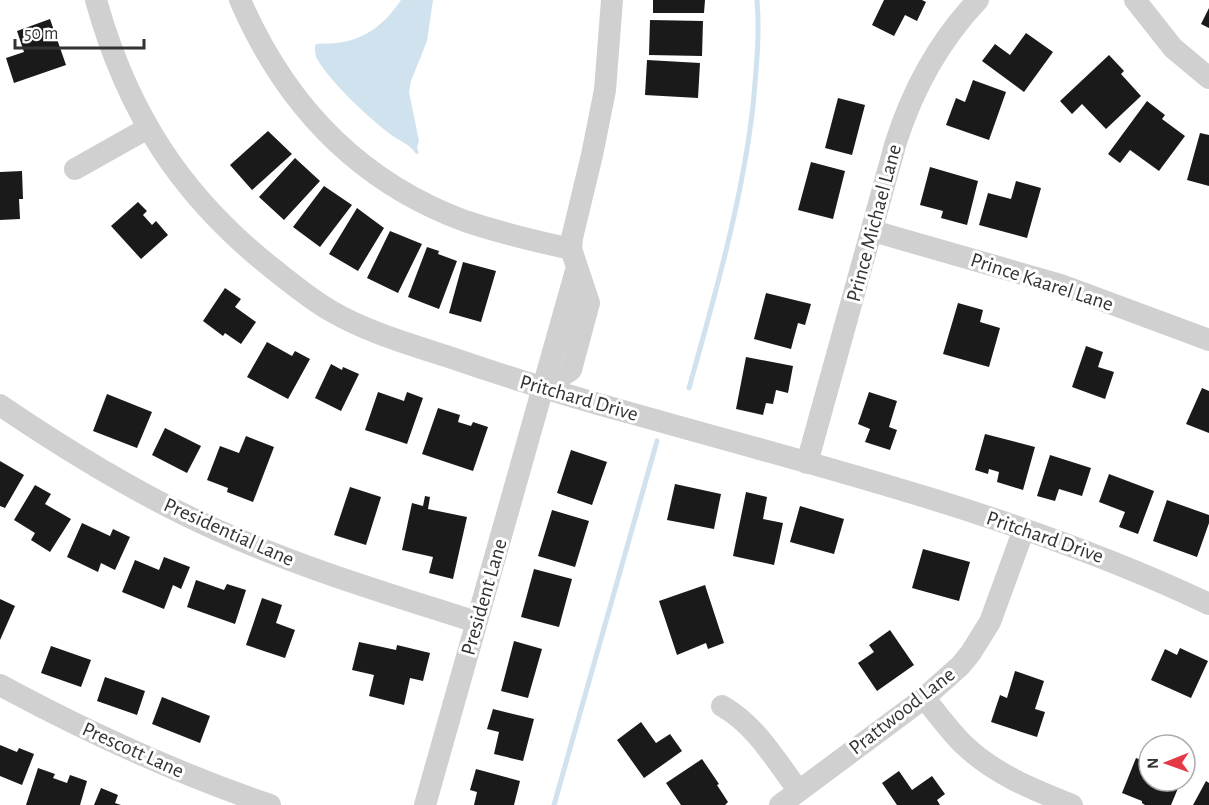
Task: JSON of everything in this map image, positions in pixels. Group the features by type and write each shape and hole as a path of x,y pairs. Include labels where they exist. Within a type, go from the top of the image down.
{"street":[{"name":"Pritchard Drive","path":"96,0 117,63 148,128 181,177 219,223 242,244 307,296 331,311 406,343 543,388 901,489 1024,529 1107,559 1209,604"},
{"path":"240,0 269,60 293,95 329,136 371,171 418,200 464,220 574,258"},
{"name":"President Lane","path":"425,805 543,388 574,258 573,227 592,155 605,90 612,0"},
{"name":"Prince Michael Lane","path":"807,463 896,142 917,87 939,49 978,0"},
{"path":"1135,0 1173,48 1209,78"},
{"path":"75,170 148,128"},
{"name":"Prince Kaarel Lane","path":"873,231 1061,285 1209,340"},
{"name":"Presidential Lane","path":"0,405 100,469 157,501 217,530 278,556 353,583 476,622"},
{"name":"Prattwood Lane","path":"780,805 924,698 960,666 985,631 994,612 1024,529"},
{"name":"Prescott Lane","path":"0,685 123,748 270,805"},
{"path":"924,698 962,742 984,762 1022,784 1072,805"},
{"path":"722,706 740,717 753,729 799,791"}],"water":[{"path":"401,0 433,0 427,41 409,92 419,141 417,148 419,153 416,154 350,99 324,69 315,52 317,44 346,41 365,34 381,23"}],"building":[{"path":"653,0 705,0 704,13 653,13"},
{"path":"884,0 922,0 926,2 917,21 905,15 894,36 872,25"},
{"path":"1209,8 1209,28 1201,24"},
{"path":"50,19 66,65 14,83 6,58 24,52 17,31"},
{"path":"650,20 703,21 702,56 649,55"},
{"path":"1026,33 1053,52 1024,92 982,61 995,44 1010,55"},
{"path":"1109,55 1124,71 1121,74 1141,96 1106,129 1082,104 1072,114 1060,101"},
{"path":"647,60 700,63 698,98 645,95"},
{"path":"973,80 1006,92 989,140 946,125 956,98 965,102"},
{"path":"838,98 865,105 852,155 825,148"},
{"path":"1147,101 1165,115 1162,119 1185,136 1159,171 1130,150 1120,163 1108,154"},
{"path":"268,131 292,154 252,190 230,165"},
{"path":"1200,133 1209,135 1209,186 1187,180"},
{"path":"295,158 320,181 284,220 259,197"},
{"path":"811,162 845,171 833,219 798,210"},
{"path":"930,167 978,181 967,225 941,218 943,211 920,205"},
{"path":"22,171 23,199 19,199 20,219 0,220 0,172"},
{"path":"1016,181 1041,188 1027,238 979,225 988,193 1011,199"},
{"path":"324,186 352,205 320,247 293,227"},
{"path":"138,202 147,211 143,215 152,225 156,221 168,235 141,259 111,226"},
{"path":"357,208 384,228 358,271 329,254"},
{"path":"390,231 422,244 398,293 367,278"},
{"path":"427,247 457,261 439,309 408,297"},
{"path":"463,262 496,271 481,322 449,313"},
{"path":"225,288 241,299 235,307 256,322 241,344 225,333 223,336 203,321"},
{"path":"766,293 811,304 805,325 798,323 791,349 754,339"},
{"path":"958,303 983,310 980,322 1000,328 989,367 943,354"},
{"path":"267,342 292,356 295,351 310,359 288,399 247,377"},
{"path":"1086,346 1103,352 1098,367 1114,372 1105,399 1072,387"},
{"path":"746,357 793,366 788,393 776,390 773,404 766,403 763,415 736,409"},
{"path":"331,364 342,370 343,367 359,374 341,411 315,398"},
{"path":"1202,388 1209,391 1209,433 1186,424"},
{"path":"378,392 404,401 407,392 423,398 407,444 365,430"},
{"path":"869,392 897,401 889,427 897,430 890,450 865,442 870,429 858,424"},
{"path":"107,394 152,412 137,448 93,431"},
{"path":"438,408 460,415 458,422 471,426 473,422 488,427 473,471 422,454"},
{"path":"165,428 201,446 187,473 152,455"},
{"path":"985,434 1035,447 1023,490 997,482 999,472 989,469 988,474 975,470"},
{"path":"246,436 274,447 253,502 227,492 228,488 207,480 220,446 239,453"},
{"path":"571,450 607,462 592,505 557,493"},
{"path":"1050,455 1091,468 1082,496 1059,489 1055,501 1037,496"},
{"path":"0,461 24,475 5,508 0,506"},
{"path":"1109,474 1154,491 1138,534 1119,527 1125,512 1099,502"},
{"path":"675,484 721,494 714,529 667,520"},
{"path":"35,485 51,494 45,504 71,519 50,552 31,540 35,533 14,520"},
{"path":"350,487 381,497 366,545 334,535"},
{"path":"746,492 767,497 763,519 783,523 774,565 733,556"},
{"path":"425,496 430,497 428,509 467,517 453,579 429,573 433,557 402,550 412,503 423,506"},
{"path":"1167,500 1209,515 1209,523 1197,557 1153,541"},
{"path":"800,506 844,519 834,554 790,542"},
{"path":"552,510 589,521 575,567 538,556"},
{"path":"82,523 110,536 113,529 130,537 115,570 101,563 98,572 67,557"},
{"path":"923,549 970,562 959,601 912,588"},
{"path":"164,557 190,567 181,589 173,585 164,609 122,592 135,560 159,570"},
{"path":"534,569 572,579 559,627 521,617"},
{"path":"196,580 224,590 227,584 246,590 235,624 187,607"},
{"path":"705,585 724,643 708,649 706,643 677,655 659,601"},
{"path":"262,598 282,605 276,623 295,630 285,658 246,645"},
{"path":"0,599 15,606 0,640"},
{"path":"890,630 914,665 877,691 858,663 874,652 869,645"},
{"path":"514,641 542,649 528,698 501,691"},
{"path":"359,642 396,650 397,645 430,653 423,681 410,678 404,705 369,696 374,675 352,670"},
{"path":"51,646 91,660 81,687 41,673"},
{"path":"1180,648 1208,661 1191,698 1151,680 1165,649 1177,655"},
{"path":"1015,671 1044,681 1035,709 1045,712 1037,737 991,722 1000,695 1007,698"},
{"path":"105,677 145,691 137,715 97,701"},
{"path":"162,697 210,716 200,743 152,724"},
{"path":"493,709 534,719 523,761 494,754 499,732 487,729"},
{"path":"641,722 656,743 670,734 682,751 644,778 617,740"},
{"path":"0,745 17,752 19,748 34,754 22,785 0,776"},
{"path":"1136,758 1137,793 1176,793 1171,805 1145,805 1142,801 1122,793"},
{"path":"702,759 728,802 725,805 681,805 666,783"},
{"path":"38,768 55,774 53,778 67,783 70,775 87,781 80,805 26,805"},
{"path":"476,769 520,781 514,805 474,805 477,792 470,790"},
{"path":"899,771 912,790 932,776 945,794 937,800 940,805 897,805 882,783"},
{"path":"1206,781 1209,783 1209,805 1193,805"},
{"path":"101,788 118,795 115,803 121,805 94,805"}],"waterway":[{"path":"689,388 727,248 742,177 753,106 758,40 757,0"},
{"path":"554,805 657,441"}]}
